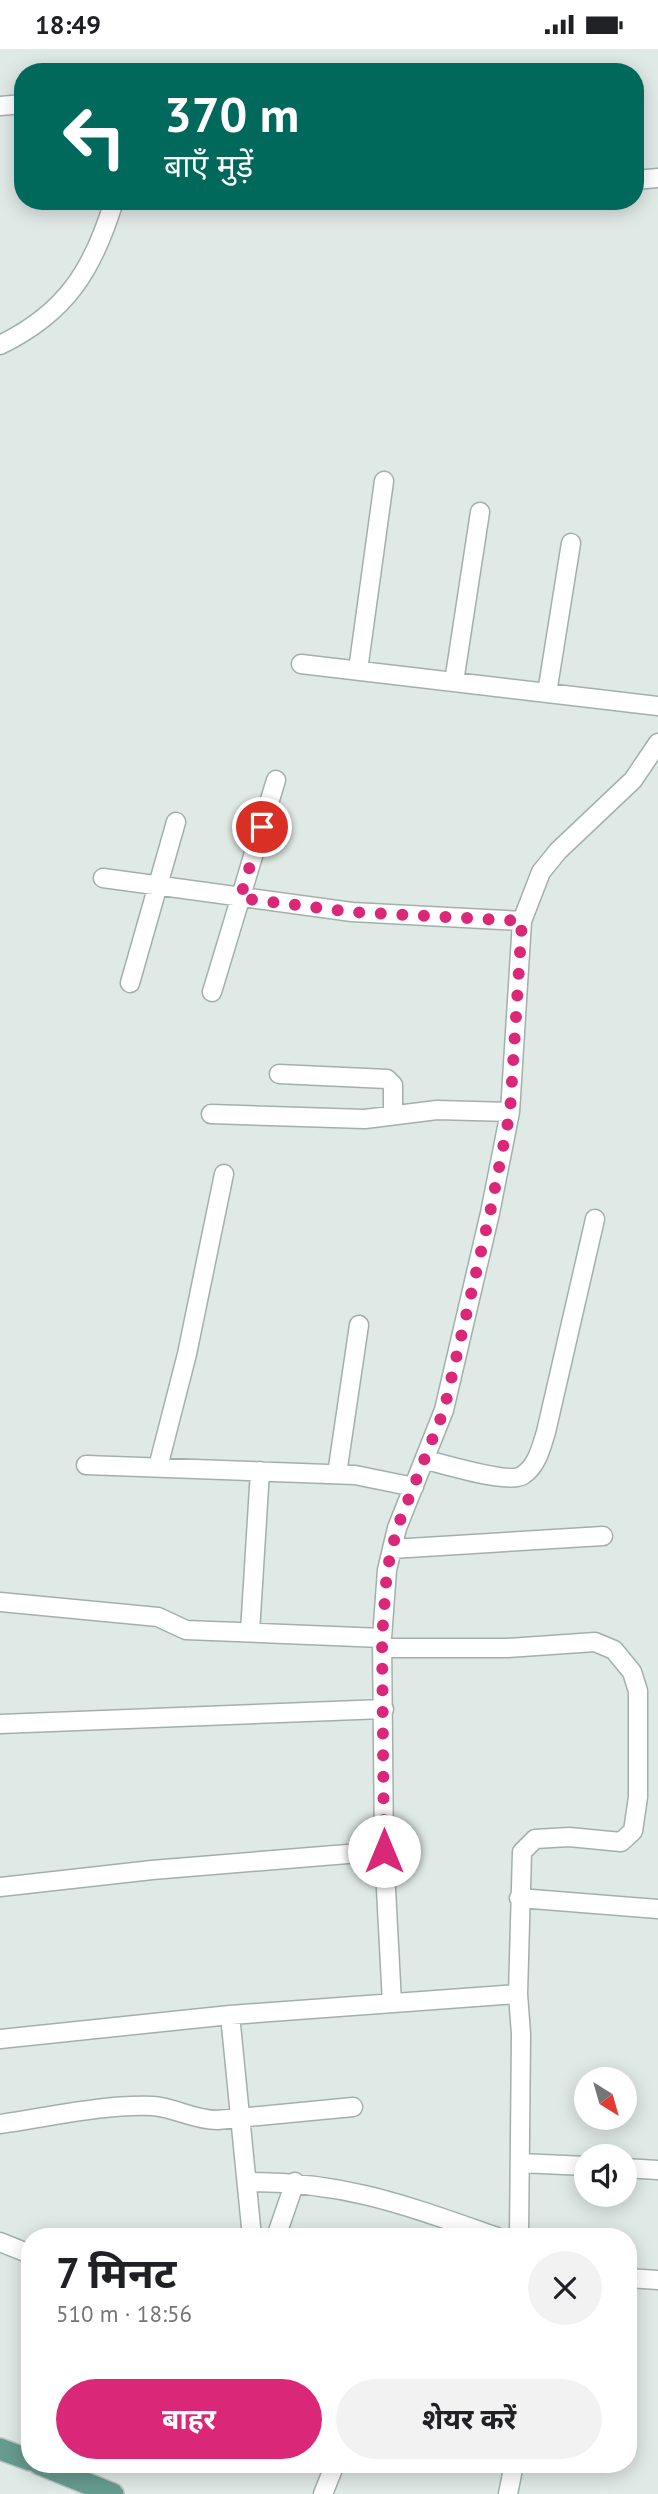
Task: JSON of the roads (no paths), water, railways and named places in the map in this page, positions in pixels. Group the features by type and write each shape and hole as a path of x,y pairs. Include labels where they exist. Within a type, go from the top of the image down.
{"main road":[{"path":"0,2448 21,2456"},
{"path":"61,2473 113,2494"}],"street":[{"path":"0,345 42,322 75,287 100,240 111,210"},
{"path":"358,670 384,481"},
{"path":"454,682 480,512"},
{"path":"547,693 571,543"},
{"path":"301,664 658,706"},
{"path":"392,2003 384,1851 382,1643 387,1570 397,1528 444,1410 469,1308 510,1112 522,921 541,872 558,851 633,780 658,743"},
{"path":"212,992 276,780"},
{"path":"130,983 176,822"},
{"path":"103,879 352,912 522,921"},
{"path":"279,1074 387,1079 393,1086 393,1115"},
{"path":"211,1114 365,1119 437,1110 510,1112"},
{"path":"158,1467 187,1354 224,1174"},
{"path":"426,1460 508,1478 518,1478 533,1465 546,1432 595,1219"},
{"path":"337,1474 359,1325"},
{"path":"86,1465 337,1474 414,1487"},
{"path":"250,1632 260,1471"},
{"path":"392,1549 603,1536"},
{"path":"0,1602 158,1617 186,1630 508,1648 595,1642 614,1650 632,1672 638,1691 638,1797 633,1831 621,1842 549,1837 527,1844 520,1861 518,1994 522,2034 519,2228"},
{"path":"0,1724 384,1709"},
{"path":"0,1888 152,1870 384,1851"},
{"path":"519,1898 658,1909"},
{"path":"0,2039 230,2015 518,1994"},
{"path":"230,2015 250,2228"},
{"path":"0,2124 136,2106 164,2107 202,2120 353,2107"},
{"path":"520,2163 574,2165"},
{"path":"637,2168 658,2169"},
{"path":"247,2182 295,2182 380,2196 471,2228"},
{"path":"279,2228 295,2182"},
{"path":"0,2242 21,2250"},
{"path":"637,2279 658,2280"},
{"path":"323,2494 331,2473"},
{"path":"508,2494 512,2473"}]}
